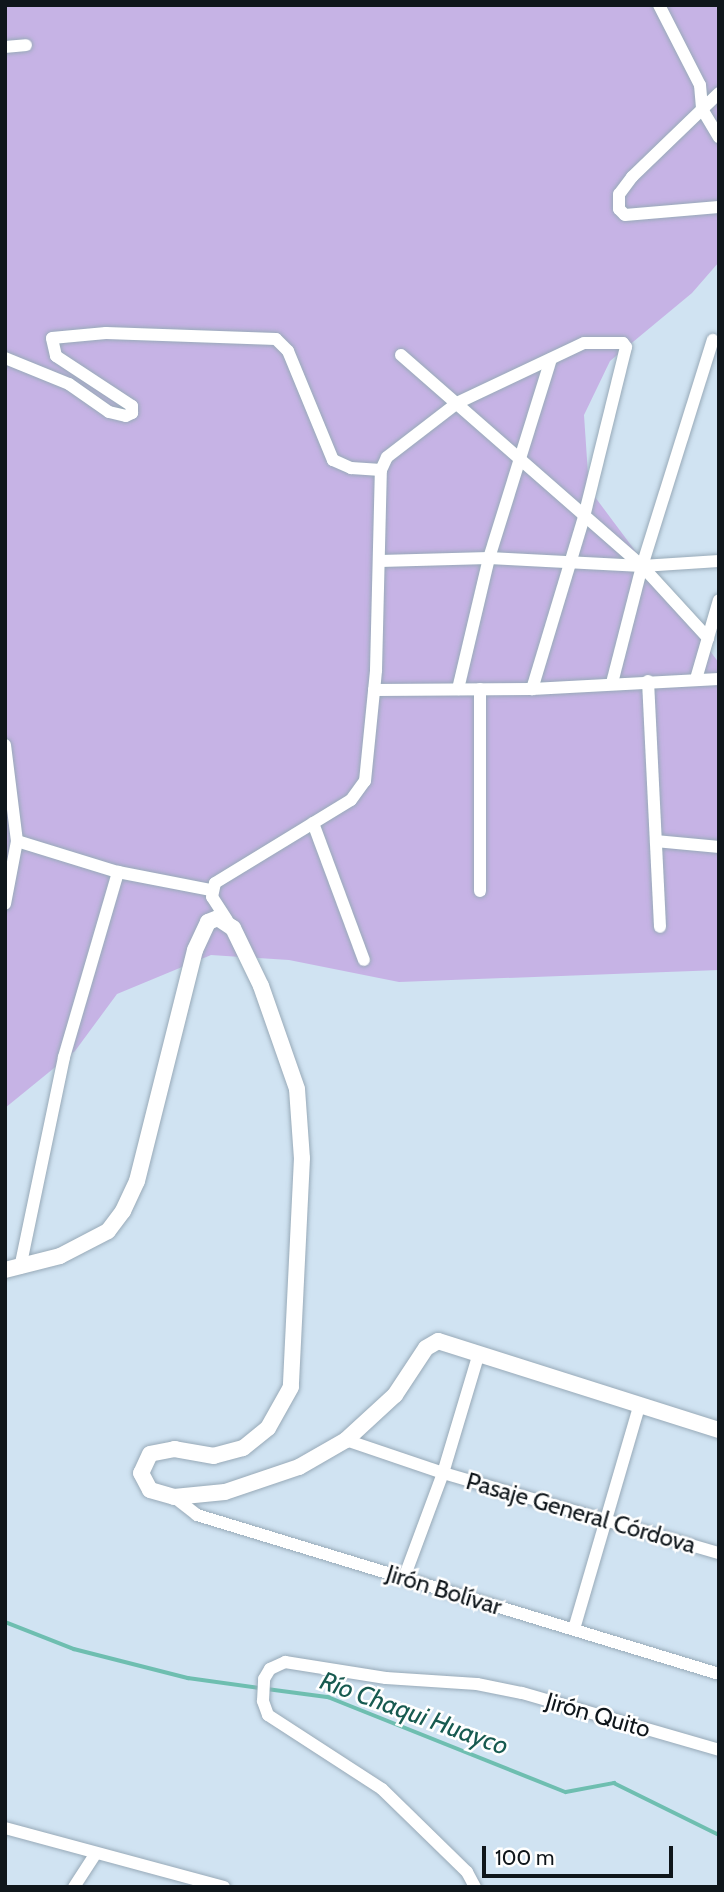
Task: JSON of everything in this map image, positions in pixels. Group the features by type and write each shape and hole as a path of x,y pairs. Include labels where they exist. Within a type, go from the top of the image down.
{"street":[{"path":"659,5 700,85 702,109 719,137"},
{"path":"5,47 26,45"},
{"path":"700,85 719,86"},
{"path":"719,93 632,177 620,194 618,209 625,215 719,207"},
{"path":"5,358 69,384 109,412 126,416 132,413 132,406 56,356 52,338 106,333 276,339 288,351 333,460 351,468 382,470"},
{"path":"612,683 642,566 713,341"},
{"path":"211,890 222,877 360,794 374,690 382,470 387,457 457,403 584,343 622,343 626,347 584,517 531,689"},
{"path":"401,355 642,566 708,638"},
{"path":"458,689 489,558 551,359"},
{"path":"380,561 489,558 642,566 719,561"},
{"path":"696,678 719,600"},
{"path":"374,690 531,689 696,678 719,679"},
{"path":"648,681 660,927"},
{"path":"480,689 480,891"},
{"path":"5,746 18,841 5,904"},
{"path":"313,822 364,960"},
{"path":"18,841 118,872 211,890"},
{"path":"656,841 719,847"},
{"path":"118,872 64,1057 13,1269 60,1256 107,1231 123,1211 138,1181 198,941 208,922 227,920"},
{"path":"211,890 261,986 297,1088 302,1158 291,1387 268,1428 243,1448 214,1457 175,1449 150,1454 143,1463 144,1484 159,1495 174,1497 251,1485 299,1467 346,1440 395,1395 431,1343 479,1353 719,1430"},
{"path":"404,1578 443,1473 479,1353"},
{"path":"574,1629 639,1406"},
{"name":"Pasaje General Córdova","path":"346,1440 443,1473 719,1553"},
{"name":"Jirón Bolívar","path":"174,1497 197,1515 719,1674"},
{"name":"Jirón Quito","path":"475,1887 467,1872 382,1789 268,1716 263,1701 264,1679 270,1669 285,1662 386,1678 477,1684 522,1693 719,1750"},
{"path":"5,1828 224,1887"},
{"path":"74,1887 96,1853"}],"shaded area":[{"path":"5,5 719,5 719,262 692,293 610,361 584,415 589,489 719,663 719,970 399,982 289,960 211,955 117,994 75,1051 5,1108"}],"waterway":[{"name":"Río Chaqui Huayco","path":"5,1622 74,1649 188,1678 259,1688"},
{"name":"Río Chaqui Huayco","path":"267,1689 328,1697 566,1792 614,1783 719,1835"}]}
